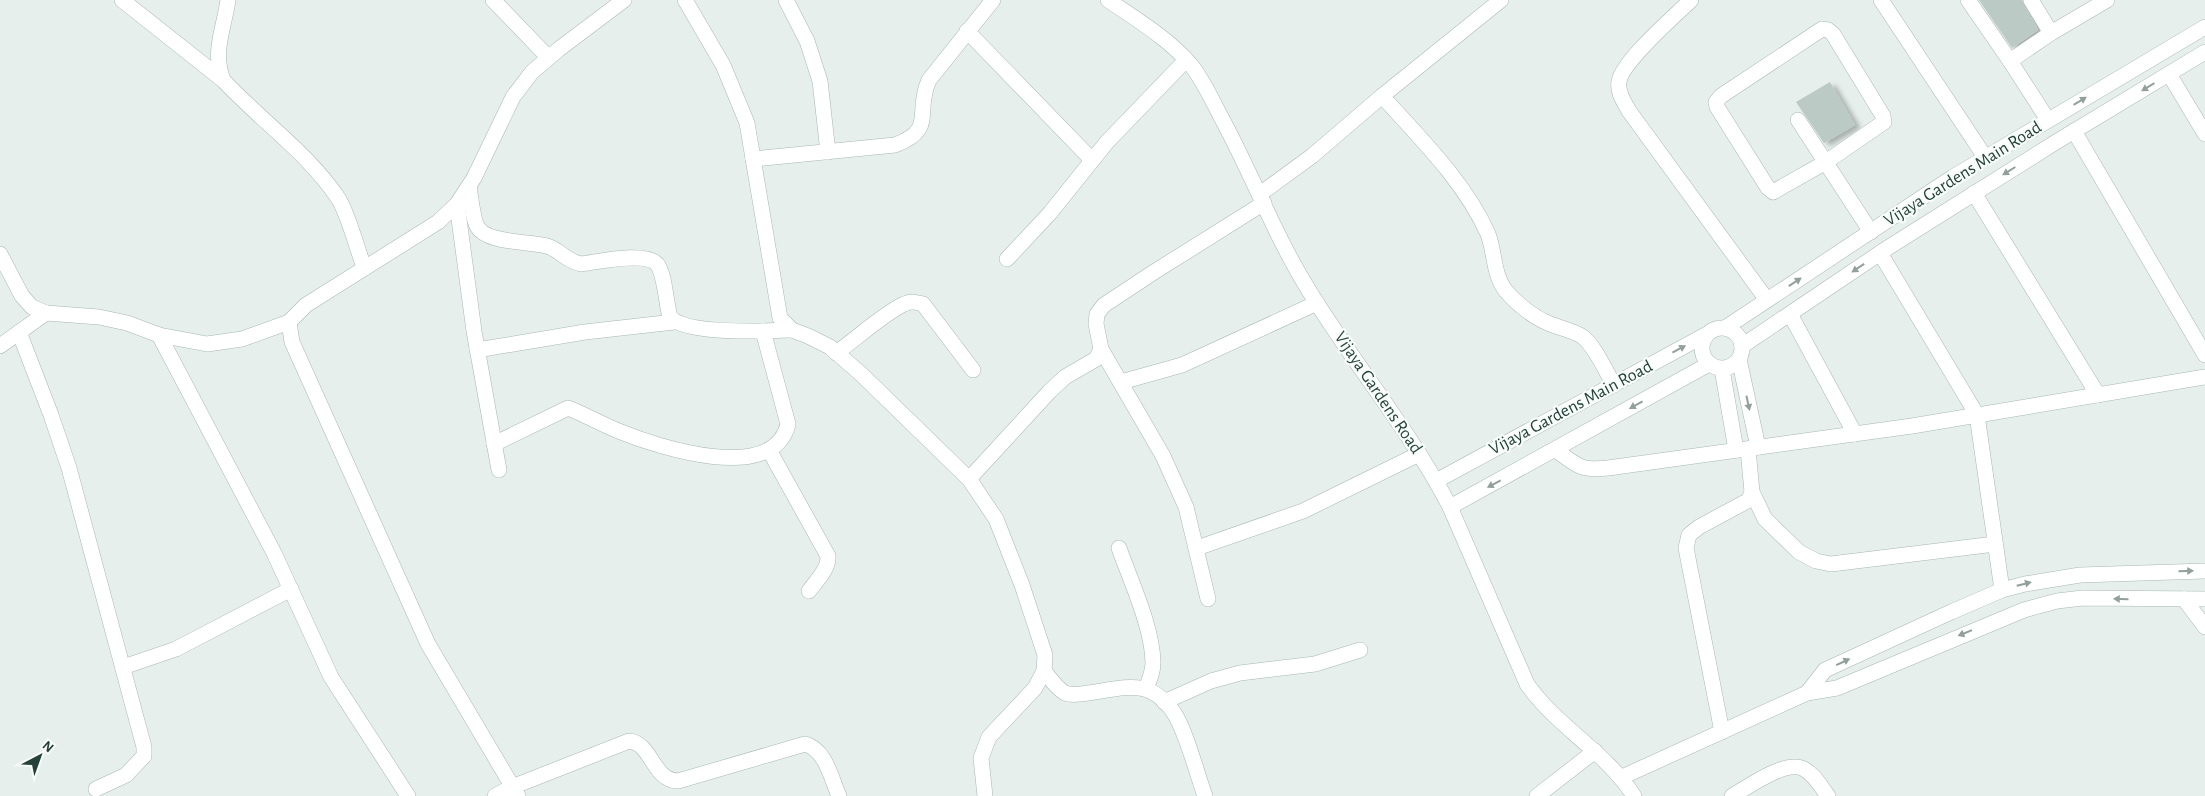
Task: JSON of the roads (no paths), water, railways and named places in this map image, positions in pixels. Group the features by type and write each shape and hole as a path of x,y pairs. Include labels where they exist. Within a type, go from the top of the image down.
{"street":[{"path":"122,0 223,80 311,166 340,200 364,267"},
{"path":"223,80 218,66 217,53 228,0"},
{"path":"493,0 548,58"},
{"path":"0,254 22,296 32,307 46,313 100,317 127,322 159,335 207,344 242,339 289,322 306,305 438,222 457,204 469,186 513,97 532,72 624,0"},
{"path":"685,0 723,65 747,123 780,318 792,330"},
{"path":"786,0 807,41 820,82 828,152"},
{"path":"753,159 895,145 910,139 918,133 922,122 923,94 929,80 993,0"},
{"name":"Vijaya Gardens Road","path":"1108,0 1170,43 1192,66 1242,156 1288,255 1317,303 1436,481 1450,508 1527,684 1540,703 1595,751 1626,790"},
{"path":"1208,599 1186,507 1171,473 1100,349 1096,324 1097,314 1104,306 1262,198 1382,96 1501,0"},
{"path":"1691,0 1626,65 1619,82 1621,97 1629,111 1766,300"},
{"path":"1881,0 1985,157"},
{"path":"1968,0 2048,120"},
{"path":"2031,0 2051,33"},
{"path":"2010,61 2051,33 2106,0"},
{"name":"Vijaya Gardens Main Road","path":"1725,328 1953,176 2205,27"},
{"path":"1822,29 1828,30 1833,34 1883,116 1884,122 1826,162 1773,192 1763,180 1717,107 1716,102 1721,96 1822,29"},
{"path":"967,31 1092,160"},
{"name":"Vijaya Gardens Main Road","path":"1741,353 1790,314 1880,253 2074,131 2205,52"},
{"path":"1007,259 1050,213 1107,142 1186,60"},
{"path":"2169,74 2205,134"},
{"path":"1382,96 1447,167 1488,234 1498,280 1505,290 1514,300 1545,322 1582,337 1591,347 1614,385"},
{"path":"1798,120 1871,232"},
{"path":"2074,131 2205,354"},
{"path":"469,186 476,224 480,232 489,237 548,246 572,262 581,264 635,257 650,259 657,265 662,276 670,317 674,322"},
{"path":"1974,193 2098,395"},
{"path":"457,204 477,350 499,470"},
{"path":"1880,253 1977,416 2002,590"},
{"path":"836,353 897,309 914,302 923,304 974,370"},
{"path":"1120,382 1182,366 1317,303"},
{"path":"0,346 46,313"},
{"path":"1790,314 1855,434"},
{"path":"289,322 292,342 428,644 515,792"},
{"path":"477,350 585,332 674,322 689,326 736,331 792,330 808,336 836,353 862,374 969,479 996,519 1022,585 1045,654 1044,671 1034,688 989,737 981,758 985,796"},
{"path":"1747,449 1716,367 1702,353 1703,340 1712,330 1725,328 1737,334 1741,353 1747,449 1752,492 1765,519 1799,552 1816,561 1832,564 1995,544"},
{"path":"494,444 568,408 621,432 660,446 694,455 748,458 769,450 786,432 788,424 762,331"},
{"path":"19,332 69,468 142,737 144,756 126,775 96,789"},
{"name":"Vijaya Gardens Main Road","path":"1436,481 1707,334"},
{"path":"159,335 274,553 331,677 408,796"},
{"path":"969,479 1049,392 1065,378 1096,359 1100,349"},
{"path":"1716,367 1735,364 1741,353"},
{"name":"Vijaya Gardens Main Road","path":"1450,508 1556,450 1716,367"},
{"path":"1556,450 1575,464 1588,470 1977,416 2205,378"},
{"path":"769,450 828,556 825,568 809,591"},
{"path":"1197,548 1303,511 1419,454"},
{"path":"1722,732 1686,548 1690,535 1699,527 1749,500 1752,492"},
{"path":"1119,548 1144,618 1150,646 1153,662 1152,676 1146,688"},
{"path":"1807,693 1826,670 2002,590 2025,584 2080,575 2205,571"},
{"path":"123,667 176,649 291,590"},
{"path":"1626,790 1722,732 1807,693 1837,688 2016,613 2056,601 2083,598 2205,600"},
{"path":"2184,599 2205,628"},
{"path":"1164,702 1211,681 1240,672 1315,664 1360,650"},
{"path":"1044,671 1066,693 1079,694 1146,688 1160,696 1174,714 1204,796"},
{"path":"495,796 515,792 629,741 636,742 659,772 670,781 678,781 805,744 813,746 821,754 839,796"},
{"path":"1537,796 1595,751"},
{"path":"1732,796 1776,772 1792,767 1803,768 1814,777 1828,796"}]}
